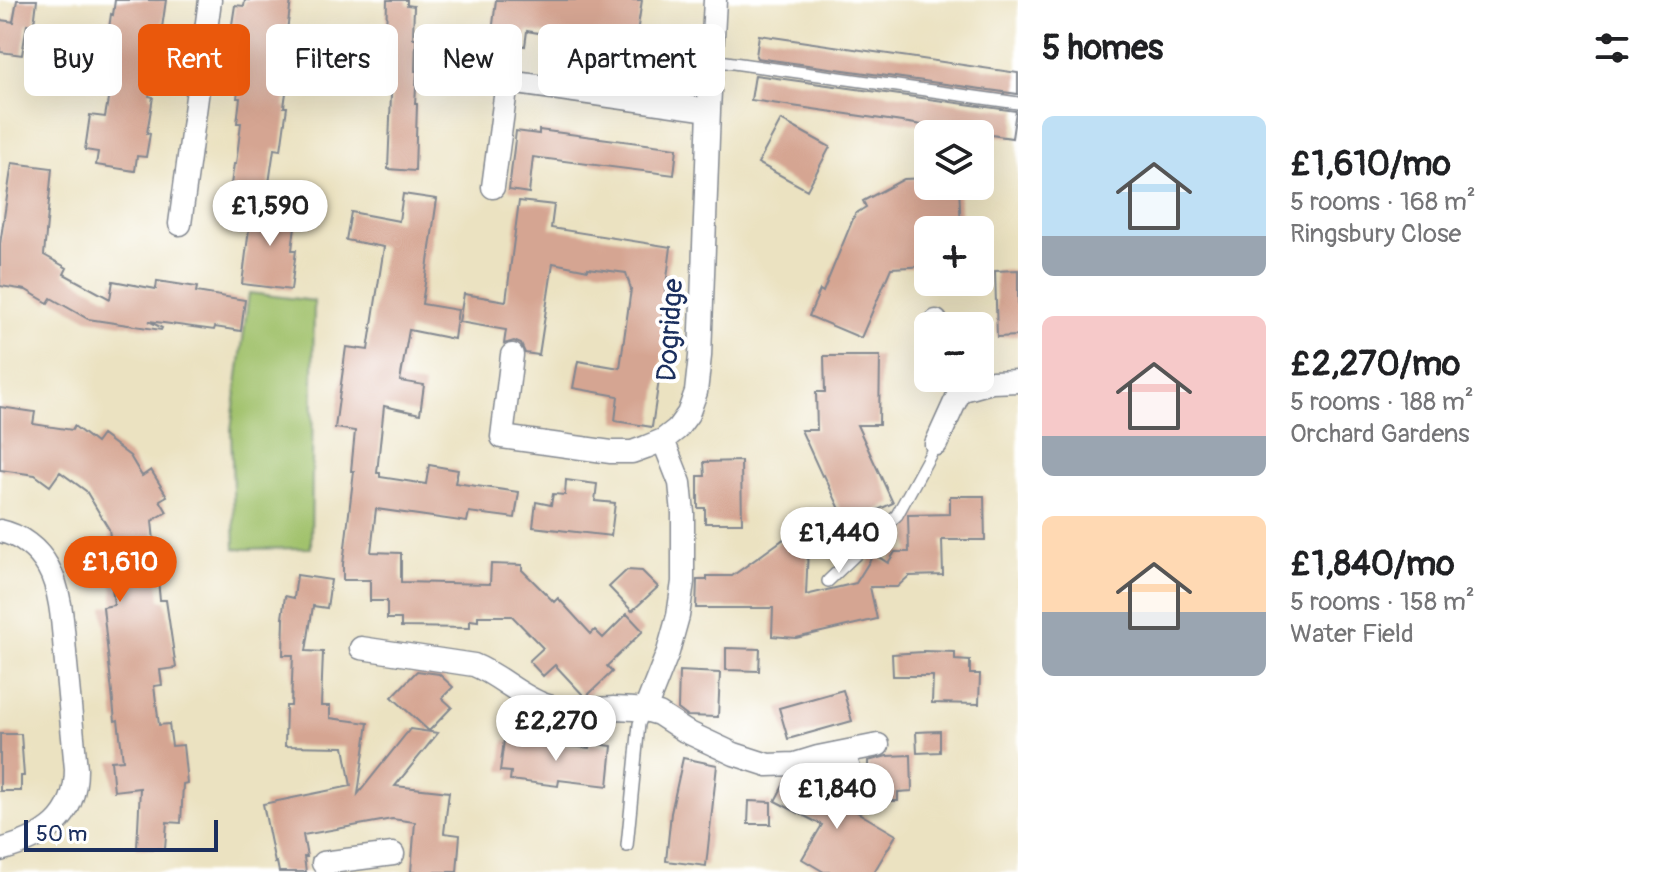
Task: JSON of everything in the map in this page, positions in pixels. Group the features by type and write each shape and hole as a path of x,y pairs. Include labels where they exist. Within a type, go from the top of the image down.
{"street":[{"path":"180,224 210,0"},
{"name":"Dogridge","path":"714,24 715,0"},
{"path":"522,84 709,110"},
{"path":"493,187 505,96"},
{"name":"Dogridge","path":"663,440 677,429 688,414 698,378 710,96"},
{"path":"512,355 502,437 611,452 632,452 663,440 680,483 683,582 678,616 668,652 645,710"},
{"path":"994,382 1018,381"},
{"path":"936,444 955,392"},
{"path":"0,531 21,539 33,548 53,578 62,626 76,781 75,792 54,826 31,840 0,850"},
{"path":"361,648 386,662 474,665 545,705 591,711 615,708 645,710 659,714 685,731 734,754 768,765 795,764 878,745"},
{"path":"843,752 854,782"},
{"path":"323,863 360,865 393,854"}],"lane":[{"path":"725,62 1018,103"},
{"path":"828,581 897,515 936,444"},
{"path":"627,846 639,724 645,710"}],"green space":[{"path":"249,293 314,301 311,548 235,549 231,430"}],"building":[{"path":"17,0 37,0 34,24 24,24 22,55 0,52 0,20 13,22"},
{"path":"115,0 166,0 163,24 138,24 138,96 153,97 146,157 137,156 135,171 96,165 98,152 85,150 90,115 105,117 109,96 122,96 122,24 110,24"},
{"path":"245,0 291,0 288,24 266,24 266,96 286,96 284,107 287,107 281,150 274,149 267,197 230,191 241,123 237,123 240,98 237,96 250,96 250,24 232,24 235,5 244,6"},
{"path":"387,0 407,0 407,5 414,6 414,96 417,104 415,171 388,169 391,96 398,96 398,24 386,24"},
{"path":"496,0 642,0 638,24 538,24 538,33 527,31 525,46 522,46 522,24 493,24"},
{"path":"759,35 1018,73 1018,94 757,58"},
{"path":"755,75 1016,111 1012,138 994,135 994,120 914,120 914,124 751,100"},
{"path":"781,120 830,147 807,190 758,163"},
{"path":"539,130 677,148 674,175 533,157 529,193 509,190 516,131 539,134"},
{"path":"12,163 52,168 44,255 67,268 64,274 110,299 113,281 156,289 157,281 197,287 196,292 245,300 241,331 149,321 161,330 88,319 51,298 48,303 26,290 0,286 0,244"},
{"path":"904,179 914,179 914,200 960,200 960,216 914,216 914,267 891,268 861,338 809,316 820,290 823,292 855,214 866,207 863,201"},
{"path":"403,194 437,199 422,304 458,310 454,339 409,330 400,381 424,385 420,414 384,406 377,473 380,477 426,484 429,465 458,470 455,483 519,492 515,518 469,512 467,522 376,509 371,552 401,553 401,582 490,584 491,564 522,565 522,570 554,602 558,598 591,634 595,630 603,638 627,614 643,631 607,666 612,672 587,696 555,665 543,676 529,661 543,648 512,616 478,616 478,621 470,620 470,628 401,627 401,619 387,619 387,601 370,601 370,580 343,580 355,431 335,428 346,347 368,350 384,247 346,240 351,212 399,221"},
{"path":"519,201 554,205 551,228 671,247 661,325 667,326 652,427 615,421 618,396 573,388 578,361 620,368 631,289 626,273 553,263 539,355 525,353 521,344 514,341 504,344 506,330 459,322 464,294 506,301"},
{"path":"252,205 297,210 291,290 242,284"},
{"path":"1018,270 1018,336 997,337 995,271"},
{"path":"824,356 880,356 879,425 857,425 893,503 847,524 801,430 817,430 816,392 825,392"},
{"path":"0,407 35,412 33,424 72,430 74,426 96,443 102,435 130,456 142,476 151,470 167,496 160,500 167,512 152,521 160,600 166,600 176,668 160,670 162,685 154,686 159,725 169,724 172,746 183,745 187,783 183,784 181,823 167,822 165,849 137,848 140,788 114,791 111,761 123,760 118,720 115,721 103,607 114,605 111,578 115,577 109,529 86,491 60,472 50,486 35,475 0,470"},
{"path":"741,461 742,523 705,523 705,508 698,508 698,476 705,476 704,462"},
{"path":"566,480 597,484 595,501 615,503 611,536 533,527 536,502 551,505 553,494 565,495"},
{"path":"950,496 984,496 985,540 942,540 943,575 909,576 897,587 870,587 877,619 796,638 772,636 773,608 696,608 697,580 707,580 707,576 732,576 795,531 808,548 806,595 856,583 874,554 888,563 895,552 909,552 908,515 950,514"},
{"path":"627,570 642,571 658,587 632,611 609,587"},
{"path":"297,575 331,580 327,608 313,606 306,651 323,652 321,706 330,706 330,718 368,723 358,794 410,729 438,733 395,786 449,792 444,833 460,835 457,872 411,872 415,822 392,819 303,835 306,872 279,872 263,804 351,786 344,747 285,746 286,706 291,706 293,655 283,655 282,618 285,596 294,598"},
{"path":"726,648 760,649 759,671 726,670"},
{"path":"955,652 955,660 970,661 970,674 980,674 979,704 932,703 933,676 893,676 892,654"},
{"path":"417,671 439,674 453,687 442,698 452,707 429,731 392,697"},
{"path":"679,671 720,673 718,717 687,716 678,709"},
{"path":"843,690 852,721 788,739 779,708"},
{"path":"940,731 940,752 917,753 916,732"},
{"path":"0,734 21,734 24,776 21,776 21,791 0,791"},
{"path":"515,736 536,738 535,743 589,748 590,743 612,746 608,786 559,780 558,786 510,780 511,772 500,771 504,740 515,742"},
{"path":"911,755 912,791 898,792 898,801 869,801 868,761"},
{"path":"683,758 717,765 706,866 666,861 671,813"},
{"path":"787,778 793,778 830,798 828,795 896,835 874,872 824,872 802,859 822,825 775,801"},
{"path":"749,801 771,802 771,824 748,824"}]}
